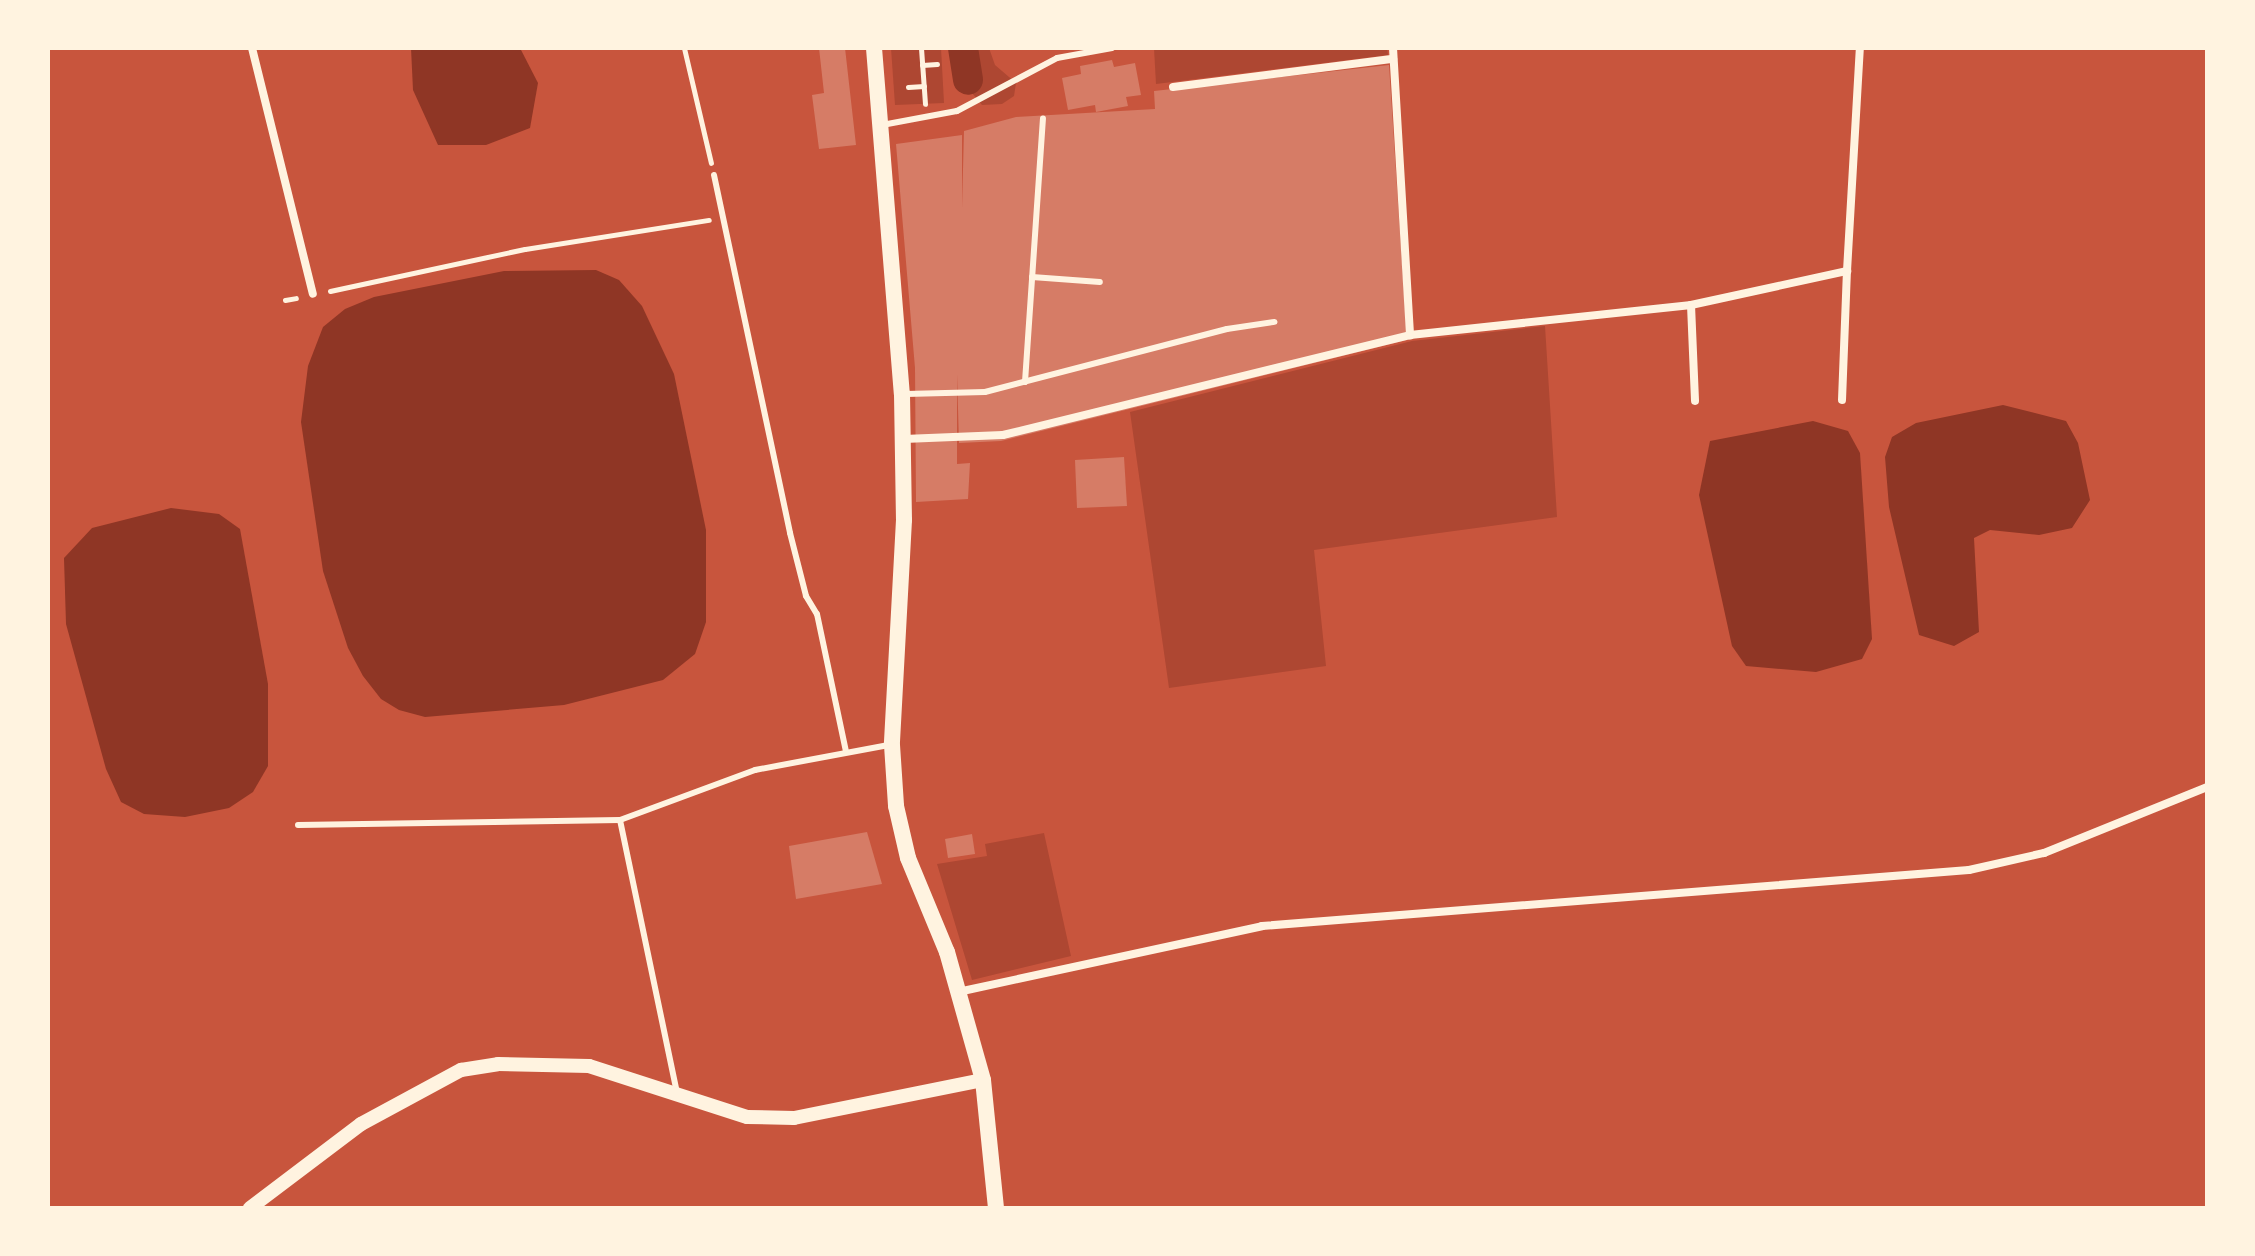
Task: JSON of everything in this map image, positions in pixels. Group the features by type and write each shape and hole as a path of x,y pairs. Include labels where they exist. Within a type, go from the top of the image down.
{"main road":[{"path":"874,48 902,394 904,535 892,745 896,806 908,858 958,992 983,1080 996,1208"}],"street":[{"path":"252,48 313,294"},
{"path":"1393,48 1410,335"},
{"path":"1842,400 1860,48"},
{"path":"1173,87 1393,59"},
{"path":"903,439 1003,435 1410,335 1691,305 1847,271"},
{"path":"1691,305 1695,401"},
{"path":"958,992 1262,926 1969,870 2044,853 2207,787"},
{"path":"250,1208 361,1124 461,1070 498,1064 589,1066 747,1117 794,1118 983,1080"}],"lane":[{"path":"882,125 957,111 1057,58 1087,50 1112,48"},
{"path":"1025,382 1043,119"},
{"path":"714,175 790,533 806,596 817,614 846,752"},
{"path":"1032,277 1100,282"},
{"path":"902,394 985,392 1274,322"},
{"path":"298,825 620,820 755,770 892,745"},
{"path":"620,820 677,1093"}],"path":[{"path":"684,48 714,175"},
{"path":"921,48 926,117"},
{"path":"922,65 937,64"},
{"path":"908,87 924,86"},
{"path":"285,300 525,249 722,218"}],"shaded area":[{"path":"411,48 520,48 538,83 530,128 486,145 438,145 413,90"},
{"path":"891,48 941,48 944,103 895,105"},
{"path":"953,48 989,48 995,65 1016,83 1014,96 1002,104 982,105 958,76"},
{"path":"1154,48 1387,48 1388,55 1156,84"},
{"path":"596,270 619,280 642,306 674,374 706,530 706,622 695,654 663,680 564,705 425,717 399,710 381,699 363,676 348,648 323,571 301,422 308,366 323,327 345,309 374,297 504,271"},
{"path":"1545,326 1557,517 1314,550 1326,666 1169,688 1130,412 1412,341"},
{"path":"2003,405 2066,421 2078,443 2090,500 2072,528 2039,535 1990,530 1974,538 1979,632 1954,646 1919,635 1889,507 1885,457 1892,437 1916,423"},
{"path":"1813,421 1848,431 1860,453 1872,639 1862,659 1816,672 1746,666 1732,646 1699,495 1710,441"},
{"path":"171,508 219,514 240,529 268,684 268,766 253,792 229,808 185,817 144,814 121,802 106,769 66,624 64,558 92,528"},
{"path":"1044,833 1071,956 972,980 937,864 987,856 985,844"}],"building":[{"path":"819,48 845,48 856,145 819,149 812,95 824,93"},
{"path":"1112,60 1114,67 1135,63 1141,95 1126,97 1128,106 1096,112 1095,105 1068,110 1062,78 1081,74 1080,66"},
{"path":"1389,65 1407,340 1001,441 959,443 957,374 957,464 970,463 968,499 916,502 915,368 896,144 962,135 962,208 964,131 1016,117 1155,109 1154,91"},
{"path":"1124,457 1127,506 1077,508 1075,460"},
{"path":"867,832 882,884 796,899 789,846"},
{"path":"972,834 975,854 948,858 945,839"}],"waterway":[{"path":"963,48 968,80"}]}
